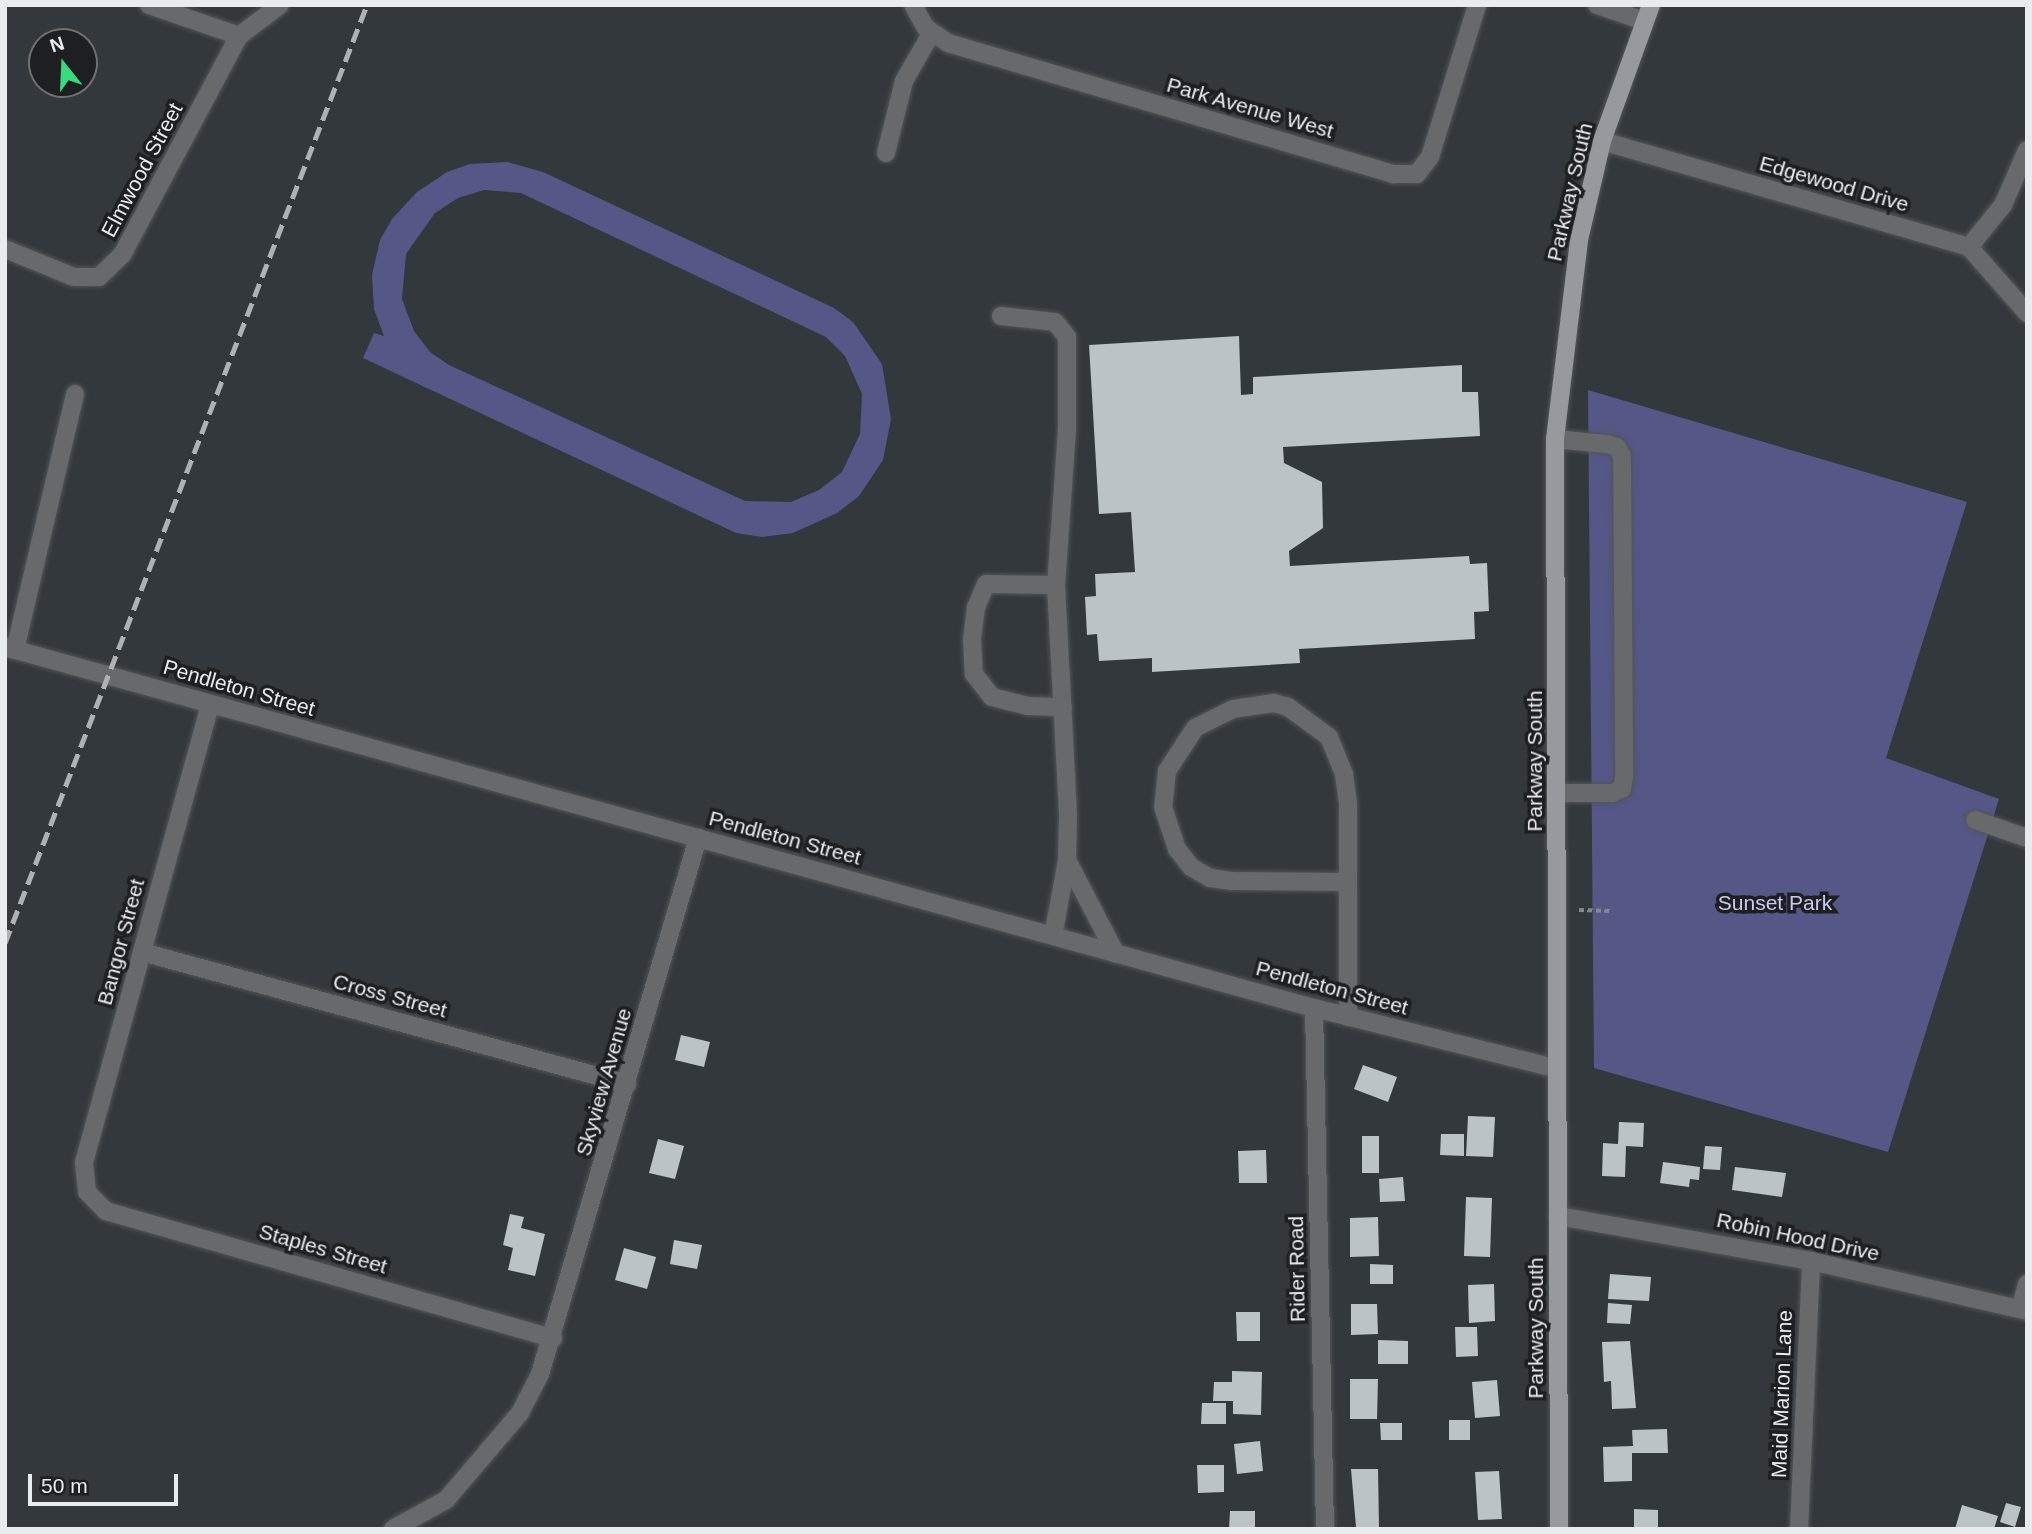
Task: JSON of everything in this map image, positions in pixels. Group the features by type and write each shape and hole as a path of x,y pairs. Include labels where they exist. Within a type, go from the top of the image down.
{"main road":[{"name":"Parkway South","path":"1559,1529 1555,1068 1558,793 1555,439 1579,240 1602,141 1647,13"}],"street":[{"path":"149,5 239,36"},
{"name":"Elmwood Street","path":"5,248 74,277 99,277 122,255 239,36 280,5"},
{"name":"Park Avenue West","path":"913,5 932,32 948,43 1394,174 1417,174 1430,156 1477,5"},
{"path":"1597,5 1647,13"},
{"path":"886,153 904,81 932,32"},
{"name":"Edgewood Drive","path":"1602,141 1969,247"},
{"path":"2027,150 2003,205 1969,247 2027,313"},
{"path":"1001,316 1055,321 1066,337 1067,425 1056,585 1063,707 1067,860 1053,936"},
{"path":"10,649 75,394"},
{"path":"1555,439 1606,444 1617,447 1622,456 1622,789 1612,793 1558,793"},
{"path":"1056,585 986,584 976,607 972,639 974,674 981,687 1001,701 1063,707"},
{"name":"Pendleton Street","path":"10,649 1314,1008 1555,1068"},
{"path":"1348,882 1231,881 1210,878 1191,867 1177,849 1163,807 1167,771 1195,728 1233,709 1274,703 1288,708 1329,737 1346,783 1348,882 1348,1017"},
{"name":"Bangor Street","path":"87,1192 84,1163 210,705"},
{"path":"1975,820 2027,838"},
{"name":"Skyview Avenue","path":"393,1529 446,1500 487,1457 520,1413 553,1338 698,838"},
{"path":"1067,860 1116,954"},
{"name":"Cross Street","path":"142,952 627,1084"},
{"name":"Rider Road","path":"1314,1008 1325,1529"},
{"name":"Staples Street","path":"87,1192 106,1211 553,1338"},
{"name":"Robin Hood Drive","path":"1558,1216 1811,1261 2024,1310"},
{"name":"Maid Marion Lane","path":"1800,1529 1811,1261"},
{"path":"2024,1310 2027,1284"}],"path":[{"path":"1579,910 1611,911"}],"green space":[{"path":"507,162 543,172 834,308 853,322 882,364 891,419 883,460 859,496 837,513 793,533 762,537 736,533 363,358 374,333 384,336 374,309 372,275 380,240 392,219 417,192 447,172 470,164","holes":["484,190 521,193 826,337 845,356 862,394 860,434 842,472 819,490 791,502 745,501 449,365 430,352 414,331 402,299 406,254 435,213 458,198"]},
{"name":"Sunset Park","path":"1588,390 1967,502 1886,758 1999,799 1888,1152 1594,1068"}],"building":[{"path":"1239,336 1241,395 1253,394 1253,377 1462,365 1462,392 1478,392 1480,436 1283,447 1284,463 1322,482 1323,528 1289,551 1290,566 1469,556 1470,564 1487,563 1489,611 1474,612 1475,639 1299,649 1300,663 1152,672 1152,658 1099,661 1097,634 1087,635 1085,597 1096,596 1095,574 1135,572 1131,512 1099,514 1089,345"},
{"path":"681,1035 710,1042 704,1067 675,1060"},
{"path":"1363,1065 1397,1077 1388,1102 1354,1089"},
{"path":"1468,1116 1495,1117 1493,1157 1466,1156"},
{"path":"1619,1122 1644,1123 1643,1147 1626,1146 1625,1177 1602,1176 1603,1143 1618,1144"},
{"path":"1441,1134 1464,1134 1464,1156 1440,1155"},
{"path":"1362,1136 1379,1136 1379,1173 1362,1173"},
{"path":"658,1139 684,1146 675,1179 649,1173"},
{"path":"1705,1146 1722,1147 1720,1170 1703,1169"},
{"path":"1266,1150 1267,1183 1239,1183 1238,1151"},
{"path":"1663,1162 1700,1167 1699,1180 1690,1179 1689,1187 1660,1183"},
{"path":"1735,1167 1786,1173 1782,1197 1732,1190"},
{"path":"1403,1177 1405,1201 1380,1202 1379,1179"},
{"path":"1466,1197 1492,1198 1490,1257 1464,1256"},
{"path":"510,1214 524,1217 521,1228 545,1234 535,1276 508,1270 513,1248 503,1245"},
{"path":"1378,1217 1379,1256 1350,1257 1350,1218"},
{"path":"674,1240 702,1245 697,1269 670,1264"},
{"path":"624,1248 656,1257 647,1289 615,1280"},
{"path":"1370,1264 1393,1265 1393,1284 1370,1284"},
{"path":"1610,1274 1651,1277 1649,1301 1608,1299"},
{"path":"1494,1284 1495,1321 1469,1323 1468,1285"},
{"path":"1608,1303 1632,1305 1630,1324 1607,1323"},
{"path":"1351,1304 1377,1304 1378,1334 1351,1335"},
{"path":"1236,1312 1260,1312 1260,1341 1237,1341"},
{"path":"1455,1327 1477,1327 1478,1356 1456,1357"},
{"path":"1378,1340 1408,1341 1408,1364 1378,1364"},
{"path":"1630,1341 1636,1408 1612,1409 1611,1381 1604,1382 1602,1342"},
{"path":"1232,1371 1262,1372 1261,1415 1233,1414 1233,1401 1213,1401 1214,1382 1232,1382"},
{"path":"1350,1379 1378,1379 1377,1419 1350,1419"},
{"path":"1497,1380 1500,1416 1475,1418 1472,1382"},
{"path":"1202,1403 1226,1403 1226,1424 1201,1424"},
{"path":"1449,1420 1470,1420 1470,1440 1449,1440"},
{"path":"1380,1423 1402,1423 1402,1440 1381,1440"},
{"path":"1667,1429 1668,1453 1632,1453 1632,1481 1604,1482 1603,1447 1633,1446 1632,1430"},
{"path":"1260,1441 1263,1471 1237,1474 1234,1444"},
{"path":"1197,1465 1224,1465 1224,1492 1198,1493"},
{"path":"1351,1469 1378,1469 1379,1527 1356,1527"},
{"path":"1499,1471 1502,1519 1478,1520 1475,1472"},
{"path":"2006,1503 2021,1507 2015,1527 2000,1522"},
{"path":"1962,1505 1998,1516 1994,1529 1955,1529"},
{"path":"1634,1509 1658,1510 1658,1529 1634,1529"},
{"path":"1230,1511 1255,1511 1255,1529 1229,1529"}],"railway":[{"path":"5,943 367,5"}]}
